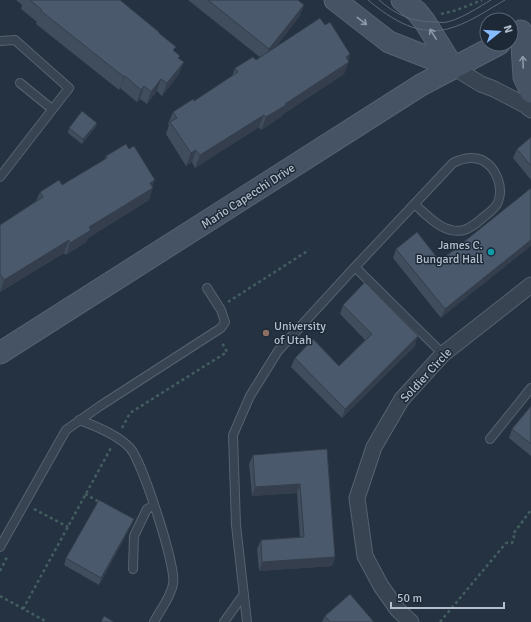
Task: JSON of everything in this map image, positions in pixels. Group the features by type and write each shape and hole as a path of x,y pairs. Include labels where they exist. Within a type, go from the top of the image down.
{"main road":[{"path":"336,0 388,42 453,68"},
{"path":"402,0 417,12 425,22 453,68"},
{"path":"521,31 524,77 531,92"},
{"name":"Mario Capecchi Drive","path":"0,353 421,85 484,52"}],"street":[{"path":"453,68 481,84 525,105 531,110"},
{"name":"Soldier Circle","path":"411,622 398,610 381,586 365,556 357,498 374,447 402,399 443,354 531,286"}],"lane":[{"path":"0,41 15,40 69,88 0,177"},
{"path":"20,82 52,109"},
{"path":"247,622 236,525 233,435 250,396 278,351 355,267 452,163 462,159 475,158 481,160 490,167 499,180 500,193 498,204 467,230 450,230 441,226 414,204"},
{"path":"355,267 443,354"},
{"path":"0,547 66,430 221,328 225,322 224,316 207,288"},
{"path":"490,439 531,388"},
{"path":"80,420 99,427 130,447 140,464 154,504 173,571 174,584 154,622"},
{"path":"133,569 134,536 147,509 154,504"},
{"path":"224,622 244,594"}],"path":[{"path":"438,14 457,10 482,0"},
{"path":"23,609 114,442"},
{"path":"85,494 106,506"},
{"path":"30,516 38,502"},
{"path":"34,509 68,527"},
{"path":"440,622 506,543 512,543 514,537 512,534 531,510"},
{"path":"0,571 11,550"},
{"path":"0,596 47,622"}],"building":[{"path":"30,0 120,0 176,47 173,50 180,56 178,58 184,62 167,83 161,79 151,92 144,86 141,90 41,11 42,10"},
{"path":"208,0 298,0 304,5 269,49"},
{"path":"320,18 325,25 330,22 350,54 346,57 349,62 266,117 264,115 200,155 196,150 191,153 170,122 177,118 173,112 193,99 194,101 238,72 235,68 253,57 256,60"},
{"path":"82,111 97,123 83,139 69,128"},
{"path":"531,137 531,166 517,149"},
{"path":"126,144 129,149 134,146 155,180 150,183 153,188 89,227 91,230 70,243 69,240 4,280 0,275 0,225 43,197 40,192 59,180 62,185 107,158 106,156"},
{"name":"James C. Bungard Hall","path":"531,188 531,240 445,309 396,249 417,232 440,261"},
{"path":"365,282 418,336 345,409 295,358 313,339 339,366 372,334 343,305"},
{"path":"531,406 531,444 512,429"},
{"path":"327,449 335,557 262,562 261,540 304,537 300,484 255,487 253,455"},
{"path":"99,500 134,519 101,578 66,558"},
{"path":"350,594 374,622 330,622 325,616"},
{"path":"104,616 114,622 101,622"}],"tram line":[{"path":"368,0 387,14 408,26 430,31 454,27 474,18 505,0"},
{"path":"379,0 398,14 427,22 447,22 458,18 491,0"}],"place":[{"name":"James C. Bungard Hall","path":"491,252"},
{"name":"University of Utah","path":"266,333"}]}
